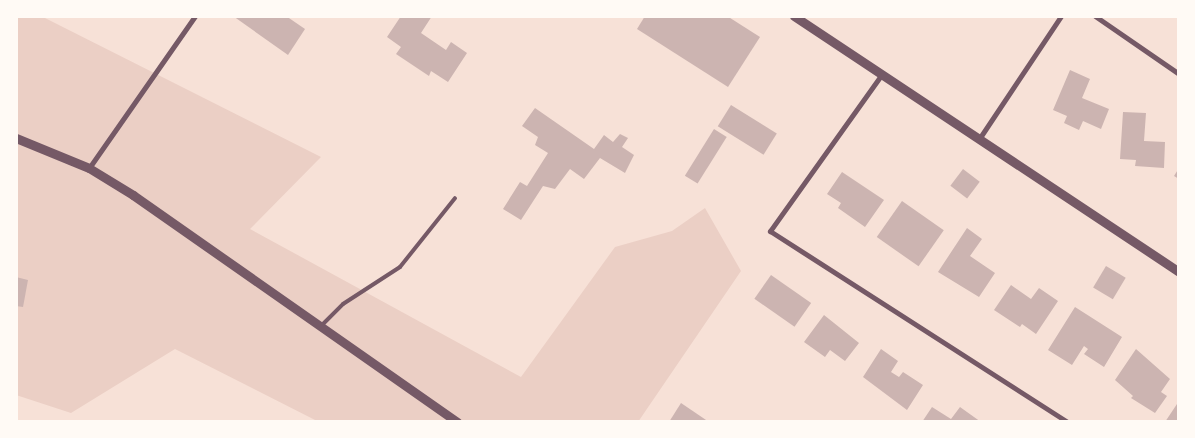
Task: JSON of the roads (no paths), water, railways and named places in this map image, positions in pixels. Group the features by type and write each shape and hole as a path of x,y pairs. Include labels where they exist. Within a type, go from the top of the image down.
{"street":[{"path":"89,168 195,16"},
{"path":"794,16 1179,272"},
{"path":"979,139 1061,16"},
{"path":"1095,16 1179,74"},
{"path":"882,74 770,231 1068,422"},
{"path":"16,138 89,168 133,195 458,422"}],"lane":[{"path":"321,326 344,304 400,267 455,198"}]}
